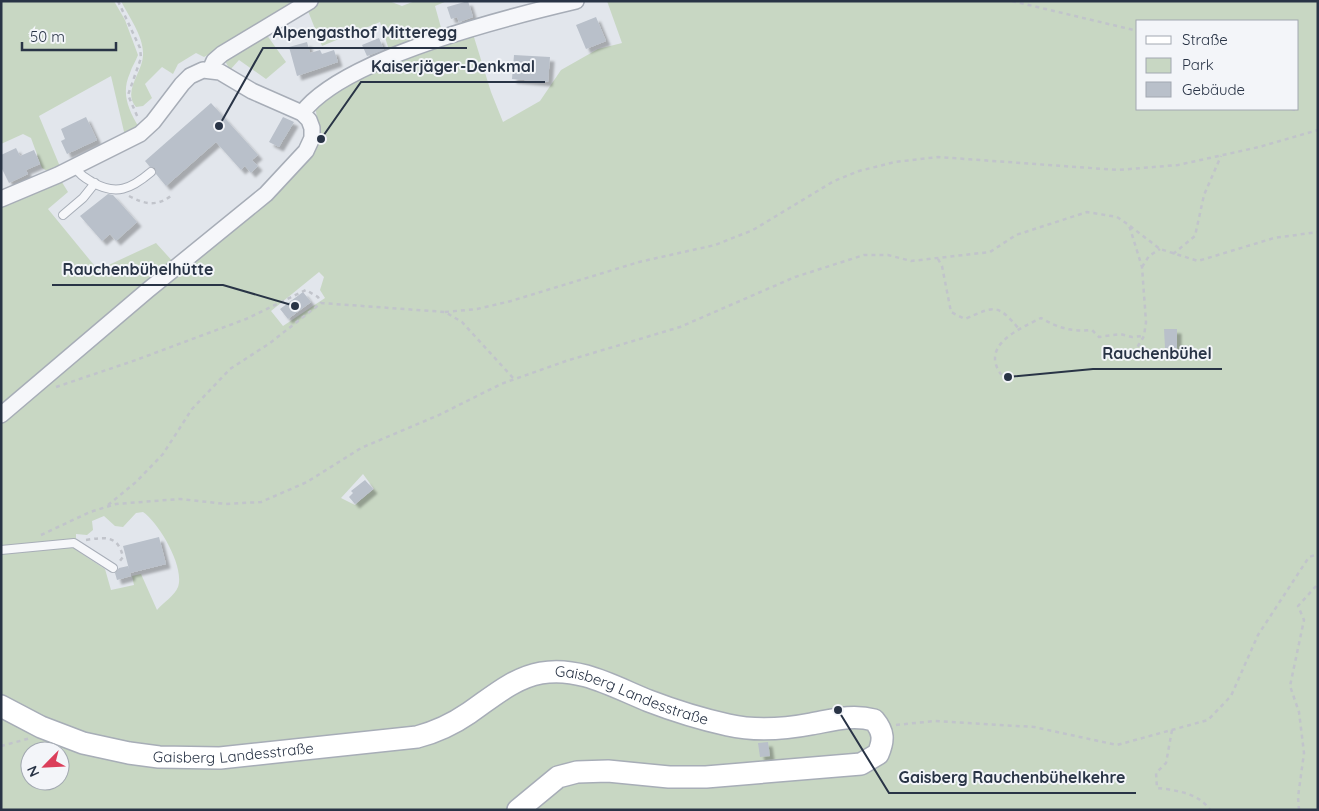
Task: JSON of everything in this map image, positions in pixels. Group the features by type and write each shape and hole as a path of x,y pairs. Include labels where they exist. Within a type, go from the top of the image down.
{"main road":[{"name":"Gaisberg Landesstraße","path":"1,706 41,727 83,743 112,750 159,757 220,758 397,740 426,734 449,725 524,677 544,672 565,671 599,680 701,719 738,727 790,727 853,716 874,720 879,726"},
{"path":"518,810 558,777 577,772 608,771 669,777 706,777 861,764 878,754 882,741 879,726"}],"street":[{"path":"210,70 214,62 222,54 310,1"},
{"path":"302,113 322,92 363,68 389,57 473,30 576,1"},
{"path":"1,199 132,138 149,126 186,80 199,72 210,70 220,72 252,91 302,113 311,124 312,138 302,156 281,180 1,415"}],"lane":[{"path":"75,166 79,174 94,183 104,188 118,191 134,185 151,172"},
{"path":"63,215 83,198 94,183"},
{"path":"1,550 74,543 112,567"}],"path":[{"path":"118,1 140,48 141,58 131,81 128,95 138,118 149,126"},
{"path":"1012,1 1136,31"},
{"path":"20,547 107,506 163,454 192,408 230,369 270,343 321,303 445,312 485,307 639,262 715,246 753,230 834,181 859,171 895,162 938,156 1118,170 1178,165 1222,156 1318,130"},
{"path":"1173,254 1195,236 1204,195 1222,156"},
{"path":"118,191 138,201 151,204 161,202 170,196"},
{"path":"107,506 165,500 238,505 261,502 307,482 369,445 439,415 478,394 514,379 680,327 795,277 864,255 888,255 912,261 990,252 1016,235 1086,212 1117,217 1160,249 1198,261 1274,238 1318,232"},
{"path":"1129,225 1142,268 1146,322 1144,336 1132,356"},
{"path":"1142,268 1149,256 1160,249"},
{"path":"937,258 942,266 951,312 965,319 989,308 1004,311 1019,329"},
{"path":"49,390 246,319 306,290 318,297 321,303"},
{"path":"445,312 462,322 514,379"},
{"path":"1008,377 1004,378 999,373 994,354 996,348 1019,329 1041,318 1056,327 1079,332 1092,330 1099,337 1120,334 1132,337 1144,336"},
{"path":"74,543 102,537 114,540 122,548 124,557 112,567"},
{"path":"879,726 935,720 1034,727 1117,745 1208,720 1231,696 1258,635 1309,557 1318,554"},
{"path":"1299,810 1298,797 1304,753 1299,712 1290,686 1304,620 1298,606 1318,584"},
{"path":"1,746 29,741 41,727"},
{"path":"1172,730 1166,763 1156,773 1157,788 1183,792 1206,803 1210,810"}],"green space":[{"path":"1,1 114,1 125,20 138,55 127,80 126,87 129,107 138,126 133,132 125,136 111,76 39,116 61,169 52,174 42,168 31,138 23,134 1,144"},
{"path":"121,1 304,1 204,57 196,53 178,64 173,74 162,67 145,84 152,98 143,106 136,107 131,95 142,61 143,48 139,34"},
{"path":"317,1 389,1 402,6 415,1 447,1 435,6 443,35 390,53 380,22 322,46 306,6"},
{"path":"607,1 1318,1 1318,810 1,810 1,421 28,402 33,392 248,216 318,125 315,105 372,68 473,34 491,92 503,122 540,101 561,70 598,49 622,43","holes":["319,272 324,277 320,290 325,298 283,326 271,311","363,474 374,489 355,505 341,498","143,512 163,535 178,568 178,587 172,596 157,610 141,574 132,576 134,585 111,590 105,569 76,550 76,534 87,535 93,530 92,521 104,516 115,526 123,527 136,513"]},
{"path":"264,31 286,62 266,79 239,60 230,70 225,61 228,55"},
{"path":"60,179 68,192 48,209 98,270 156,243 175,264 1,409 1,204"}],"building":[{"path":"468,1 473,17 459,22 457,17 451,19 447,7"},
{"path":"596,17 606,41 586,49 576,25"},
{"path":"379,38 384,50 367,56 362,45"},
{"path":"307,42 310,53 320,50 322,54 334,50 338,62 297,76 289,47"},
{"path":"514,55 550,57 548,82 512,79"},
{"path":"211,103 258,155 252,160 258,166 251,173 245,166 241,170 216,142 166,186 156,174 155,168 150,167 145,161"},
{"path":"86,117 97,140 67,154 61,141 65,139 61,129"},
{"path":"283,117 294,122 279,147 269,142"},
{"path":"16,148 20,156 34,150 40,164 26,170 28,174 9,183 1,167 1,155"},
{"path":"108,194 113,195 137,222 116,241 110,234 102,241 80,216"},
{"path":"303,292 311,302 288,319 280,309"},
{"path":"1164,329 1177,329 1177,348 1165,348"},
{"path":"365,480 373,489 355,504 349,497 353,493 351,491"},
{"path":"159,537 166,564 130,573 123,546"},
{"path":"128,566 131,576 117,580 115,573 119,568"},
{"path":"768,742 770,756 760,757 758,743"}],"place":[{"name":"Alpengasthof Mitteregg","path":"219,126"},
{"name":"Kaiserjäger-Denkmal","path":"321,139"},
{"name":"Rauchenbühelhütte","path":"295,306"},
{"name":"Rauchenbühel","path":"1008,377"},
{"name":"Gaisberg Rauchenbühelkehre","path":"838,710"}]}
